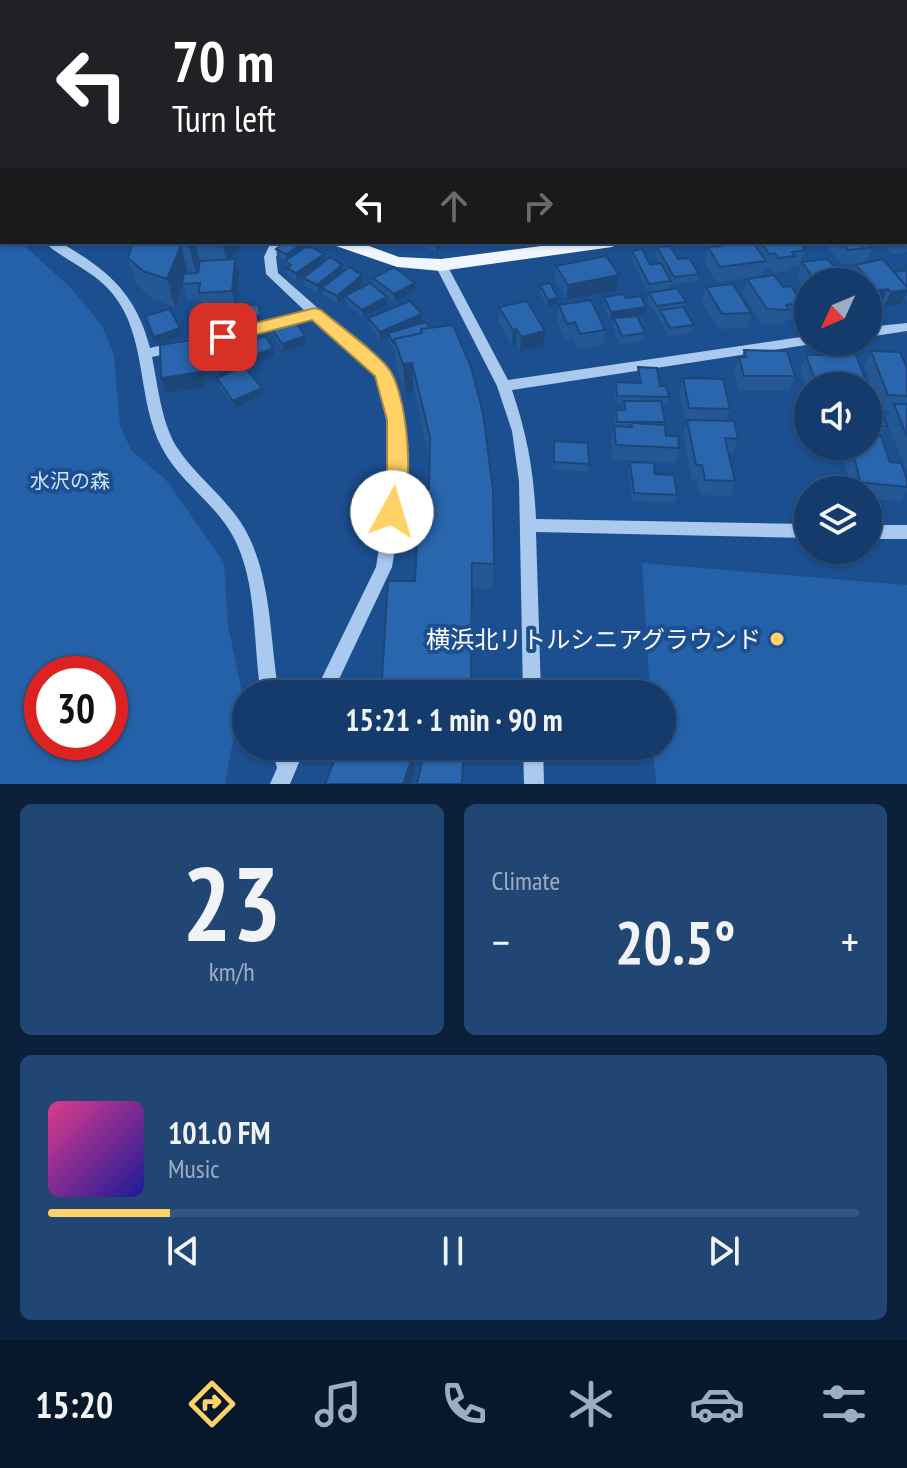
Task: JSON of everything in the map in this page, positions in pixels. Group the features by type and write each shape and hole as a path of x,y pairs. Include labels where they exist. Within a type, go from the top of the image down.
{"main road":[{"path":"348,244 397,262 441,265 598,244"},
{"path":"473,262 485,244"}],"street":[{"path":"53,244 82,261 116,289 130,310 162,432 177,460 216,499 243,538 256,582 268,680"},
{"path":"276,244 270,257 272,274 383,373 396,420 397,485 384,567 330,680"},
{"path":"441,265 504,386 519,431 527,481 532,680"},
{"path":"144,354 315,314"},
{"path":"882,330 907,327"},
{"path":"504,386 794,343"},
{"path":"527,525 794,531"},
{"path":"882,532 907,532"},
{"path":"533,760 534,784"}],"green space":[{"name":"水沢の森","path":"0,244 22,244 71,288 102,326 114,355 120,425 131,450 167,481 224,563 228,625 239,680 232,680 232,746 225,784 0,784"},
{"name":"横浜北リトルシニアグラウンド","path":"642,563 907,585 907,784 656,784 654,760 676,760 676,680 649,680"}],"building":[{"path":"132,244 190,244 181,245 167,279 143,271 128,258"},
{"path":"283,244 302,244 286,254 276,249"},
{"path":"754,244 766,261 720,267 708,247"},
{"path":"762,244 800,244 805,250 792,252 795,256 778,258 775,253 769,254"},
{"path":"844,244 871,244 873,247 848,250"},
{"path":"670,246 678,259 689,258 699,274 674,277 657,247"},
{"path":"311,247 324,254 296,273 287,268 291,265 285,261 304,248"},
{"path":"642,249 650,265 661,263 671,281 649,284 632,251"},
{"path":"606,256 619,275 568,285 556,266"},
{"path":"330,257 342,265 317,285 303,278"},
{"path":"235,259 232,291 199,293 200,283 182,284 184,274 198,273 200,261"},
{"path":"827,259 836,268 806,268 802,262"},
{"path":"883,259 907,290 882,290 882,268 859,268 856,265"},
{"path":"349,267 362,275 337,296 322,288"},
{"path":"394,267 415,283 394,294 373,278"},
{"path":"907,270 907,287 894,272"},
{"path":"774,275 783,287 791,286 794,304 786,305 789,310 767,309 747,279"},
{"path":"370,283 387,297 362,310 345,296"},
{"path":"550,283 558,298 548,300 540,285"},
{"path":"733,284 751,313 722,314 706,287"},
{"path":"677,288 686,302 657,306 649,293"},
{"path":"623,294 626,298 641,296 646,307 611,312 604,297"},
{"path":"591,300 605,330 580,334 575,322 567,324 559,305"},
{"path":"410,301 422,314 380,332 368,318"},
{"path":"527,301 545,331 521,337 499,307"},
{"path":"258,304 261,315 228,322 224,307"},
{"path":"683,307 694,325 670,328 660,310"},
{"path":"170,309 180,328 154,337 145,316"},
{"path":"212,312 214,323 191,328 188,315"},
{"path":"637,316 645,333 622,336 614,318"},
{"path":"286,322 288,325 296,322 305,336 282,344 271,327"},
{"path":"426,322 430,328 394,339 394,344 388,333"},
{"path":"453,325 471,367 483,413 493,489 494,564 472,563 471,680 382,680 388,581 415,581 420,489 429,489 430,437 412,363 403,364 394,339 422,333 421,329"},
{"path":"252,333 257,339 265,336 273,348 249,358 236,339"},
{"path":"191,340 193,354 199,353 201,372 161,378 160,345"},
{"path":"227,341 238,361 217,369 206,349"},
{"path":"744,350 787,351 794,376 744,376 739,357 746,357"},
{"path":"882,351 900,352 907,368 907,396 888,395 882,372 879,372 873,356 882,356"},
{"path":"806,356 856,356 862,372 812,372"},
{"path":"244,366 262,388 233,401 217,378"},
{"path":"638,367 657,368 660,386 666,386 669,397 617,396 616,382 641,383"},
{"path":"683,378 723,379 730,409 689,408"},
{"path":"624,401 661,401 665,422 617,422 616,410 625,410"},
{"path":"894,404 907,404 907,437"},
{"path":"687,420 734,421 738,439 725,438 735,481 705,480 702,465 696,465"},
{"path":"631,423 665,425 666,436 678,436 679,448 616,445 614,426 632,427"},
{"path":"882,439 890,462 901,463 907,487 882,484 882,476 859,476 855,460 882,460"},
{"path":"554,441 588,443 589,464 554,462"},
{"path":"630,462 654,463 655,474 674,475 677,495 634,493"},
{"path":"334,760 411,760 403,784 325,784"},
{"path":"423,760 463,760 462,784 417,784"}],"place":[{"name":"横浜北リトルシニアグラウンド","path":"777,639"}],"route":[{"path":"223,337 315,314 383,373 396,420 397,485 392,512"}]}
